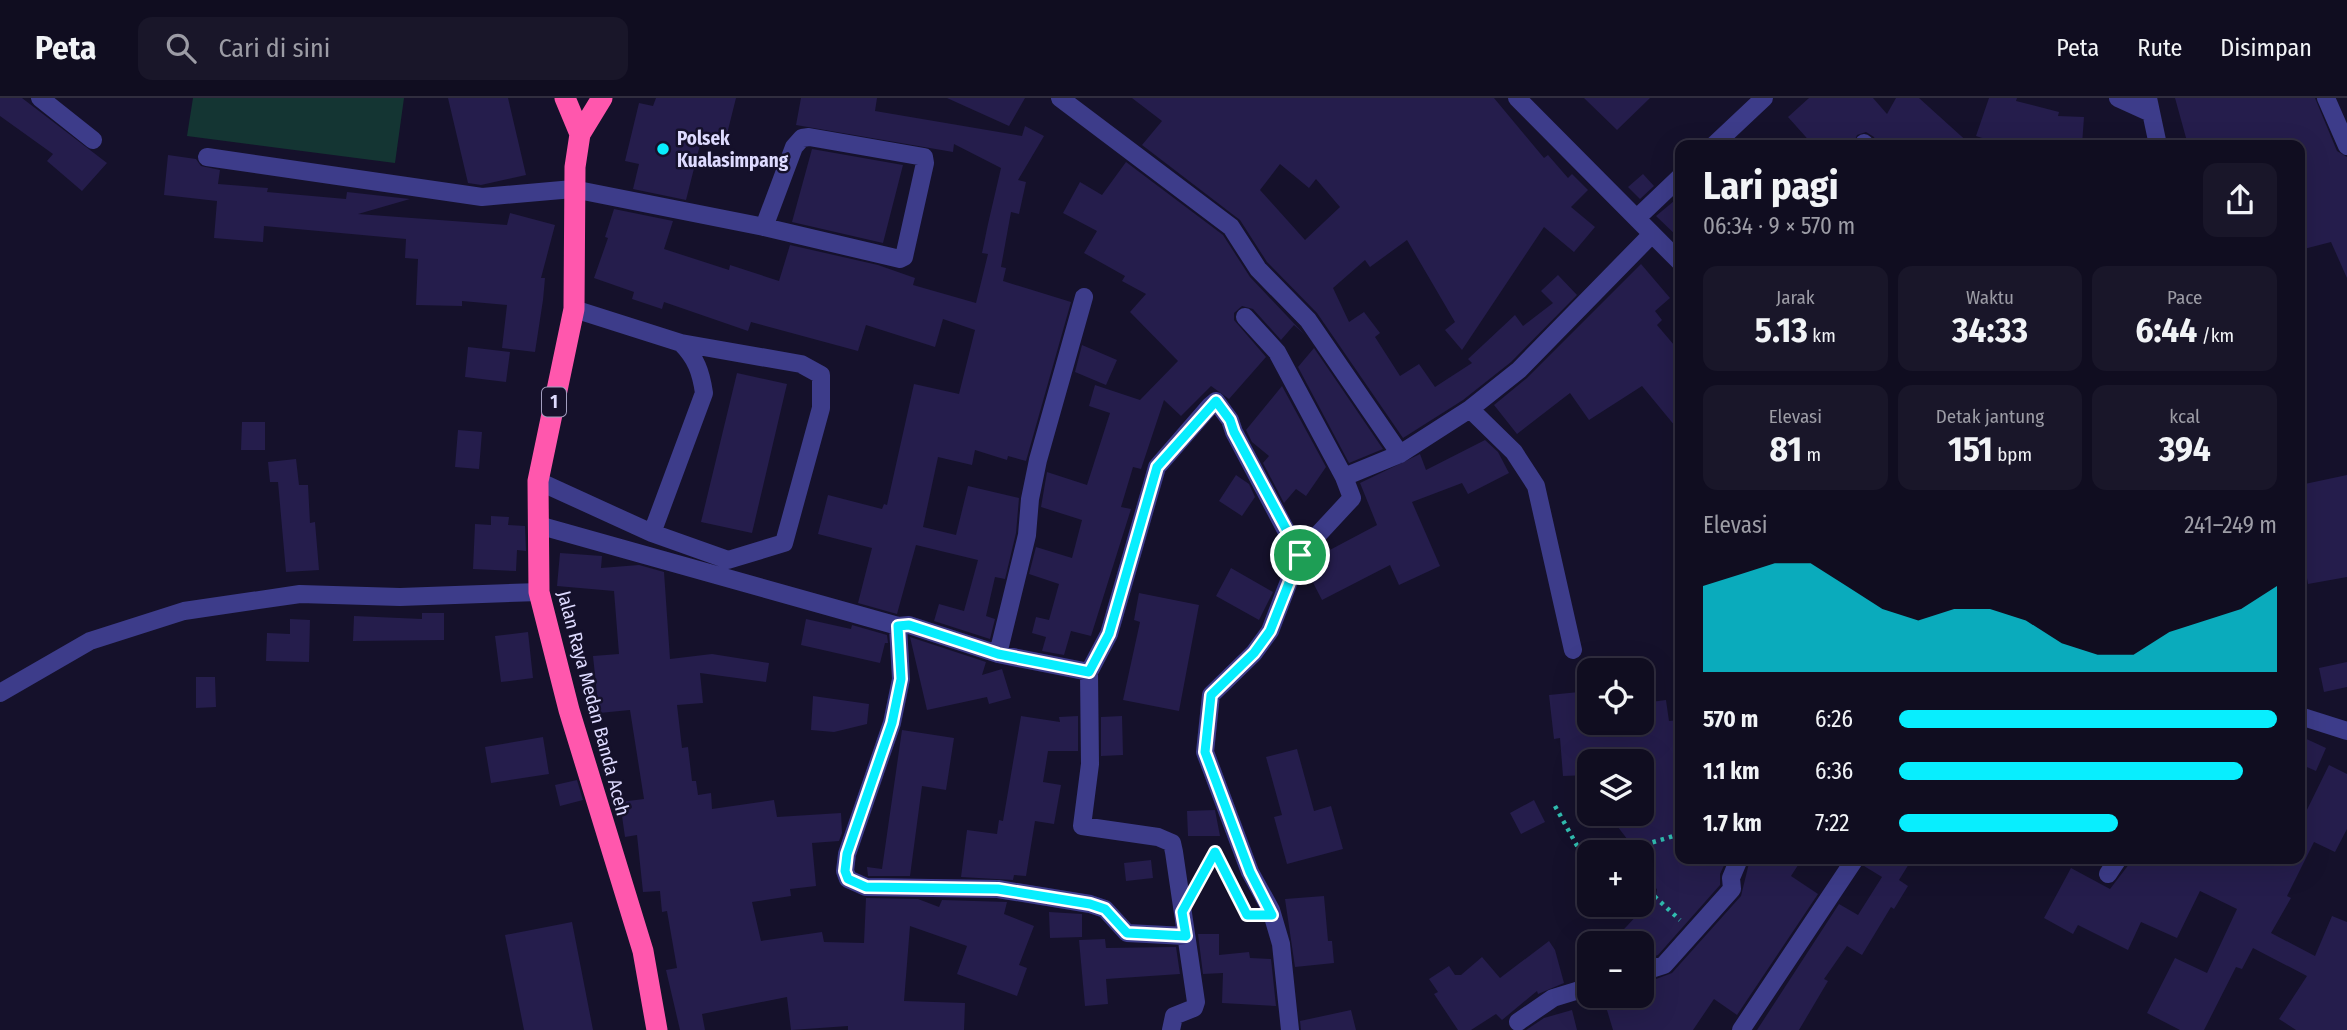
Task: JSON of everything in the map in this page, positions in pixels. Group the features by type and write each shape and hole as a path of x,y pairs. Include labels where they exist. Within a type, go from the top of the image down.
{"highway":[{"path":"565,98 580,134"},
{"name":"Jalan Raya Medan Banda Aceh","path":"602,98 580,134 573,189 574,309 538,481 539,592 569,710 643,951 657,1030"}],"street":[{"path":"40,98 93,140"},
{"path":"1060,98 1231,227 1258,269 1308,320 1400,454"},
{"path":"1517,98 1675,257"},
{"path":"1719,140 1764,98"},
{"path":"2118,98 2150,106 2157,140"},
{"path":"2326,98 2347,146"},
{"path":"207,157 482,197 573,189 764,227 902,259 925,163 924,157 802,138 794,147 764,227"},
{"path":"1637,218 1675,182"},
{"path":"1344,477 1400,454 1470,409 1519,370 1652,234"},
{"path":"998,654 1027,535 1030,499 1038,460 1084,297"},
{"path":"538,481 652,533 728,559 784,543 821,408 821,375 800,364 681,343 574,309"},
{"path":"1245,317 1277,352 1344,477 1352,498 1300,555 1270,631 1254,653 1211,695 1205,752 1250,872 1272,915 1281,944 1290,1030"},
{"path":"652,533 704,393 701,373 694,356 681,343"},
{"path":"1171,1030 1174,1016 1194,1008 1196,1002 1172,843 1158,837 1082,825 1090,764 1089,672 1109,634 1157,467 1216,401 1230,420 1300,555"},
{"path":"1470,409 1514,452 1536,486 1573,650"},
{"path":"538,525 898,626 909,625 998,654 1089,672"},
{"path":"0,693 90,641 184,611 300,594 400,597 539,592"},
{"path":"898,626 901,679 892,723 847,854 845,871 848,879 866,887 998,889 1069,900 1105,909 1127,933 1186,936"},
{"path":"2305,717 2347,730"},
{"path":"1654,968 1664,965 1732,889 1731,878 1737,864"},
{"path":"1741,1030 1852,864"},
{"path":"1518,1022 1553,998 1577,991"}],"path":[{"path":"1555,806 1577,846"},
{"path":"1654,842 1675,836"},
{"path":"1182,912 1215,852 1247,915 1272,915"},
{"path":"1654,896 1693,932"}],"green space":[{"path":"193,98 404,98 395,163 187,136"}],"building":[{"path":"0,98 22,98 107,163 82,191 47,161 53,154 0,116"},
{"path":"448,98 508,98 526,175 481,185 468,183"},
{"name":"Polsek Kualasimpang","path":"656,98 736,98 726,138 703,133 686,200 633,189 639,164 625,161 639,103 653,106"},
{"path":"801,98 877,98 875,111 1022,136 1025,126 1044,136 1018,180 1026,182 1019,214 1011,212 1001,267 1006,268 1003,281 1071,302 1026,461 1008,456 1007,460 975,450 972,465 938,457 923,527 956,535 968,486 1019,498 1016,533 1005,579 995,577 986,616 995,619 990,639 934,621 939,604 964,611 978,560 916,545 897,614 858,603 872,548 818,534 828,495 882,509 884,504 887,505 914,384 959,394 975,330 943,319 935,347 866,325 858,351 751,322 748,331 664,302 662,309 632,299 634,292 594,278 608,238 605,237 614,209 673,221 664,249 729,270 730,265 779,281 790,245 878,265 915,278 913,285 976,303 988,254 982,253 1001,168 954,144 953,152 796,125"},
{"path":"947,98 1025,98 1009,126"},
{"path":"1132,98 1494,98 1544,158 1548,155 1568,178 1572,174 1588,190 1571,207 1595,227 1574,252 1544,227 1462,350 1445,330 1455,322 1407,240 1370,267 1365,260 1333,288 1349,322 1364,312 1380,333 1375,337 1400,376 1419,364 1435,387 1472,363 1468,359 1515,315 1523,326 1553,303 1541,291 1558,275 1577,295 1511,362 1463,400 1403,438 1317,313 1267,262 1240,220 1142,145 1162,121","holes":["1280,164 1309,188 1316,179 1340,207 1305,240 1260,190"]},
{"path":"1584,98 1650,98 1617,130"},
{"path":"1809,98 1873,98 1887,114 1896,98 1919,98 1965,140 1875,140 1866,132 1857,135 1855,140 1809,140 1788,117"},
{"path":"1989,98 2017,98 2016,101 2059,112 2058,116 2084,117 2082,140 1988,140 1976,136"},
{"path":"2175,98 2315,98 2337,151 2347,157 2347,278 2331,242 2305,249 2305,140 2187,140"},
{"path":"812,149 903,165 883,243 792,222"},
{"path":"168,155 196,159 201,166 220,170 218,184 268,188 267,192 346,199 347,192 410,199 358,214 507,225 510,213 555,225 541,278 545,278 535,352 502,348 507,305 462,301 462,306 416,305 418,259 405,258 406,239 264,226 263,242 214,238 217,201 164,195"},
{"path":"1126,162 1223,235 1250,277 1304,334 1294,325 1281,340 1253,309 1242,306 1234,313 1234,320 1266,357 1229,399 1211,386 1181,416 1164,400 1141,469 1133,467 1121,507 1131,509 1091,636 1071,631 1064,655 1042,651 1046,637 1032,633 1036,617 1049,620 1059,584 1029,574 1036,547 1072,558 1082,520 1041,507 1047,472 1087,485 1110,413 1089,406 1095,385 1140,400 1178,361 1130,312 1146,294 1122,281 1125,276 1084,253 1097,231 1063,213 1080,182 1102,195"},
{"path":"1643,174 1654,186 1640,199 1628,187"},
{"path":"1675,200 1675,234 1656,216"},
{"path":"1641,264 1670,298 1655,311 1662,320 1657,325 1675,346 1675,426 1642,386 1589,420 1570,393 1517,434 1494,405 1527,378"},
{"path":"1082,345 1117,360 1106,385 1075,372"},
{"path":"468,347 510,352 506,382 465,377"},
{"path":"1314,348 1383,449 1349,463 1298,367"},
{"path":"737,373 787,384 752,533 701,522"},
{"path":"1282,386 1326,467 1306,496 1296,489 1284,503 1263,463 1269,456 1252,442 1246,430"},
{"path":"242,422 265,422 265,450 241,450"},
{"path":"458,430 482,432 479,469 455,467"},
{"path":"1485,440 1498,452 1509,473 1468,494 1462,483 1412,502 1440,566 1399,585 1390,565 1322,600 1306,569 1309,561 1377,525 1360,483 1420,454 1426,470"},
{"path":"296,459 299,485 308,485 310,523 315,522 319,570 286,572 278,482 270,482 268,462"},
{"path":"1236,475 1249,484 1255,497 1242,516 1219,501"},
{"path":"2347,475 2347,577 2308,584 2305,566 2305,484"},
{"path":"491,516 509,517 508,525 525,526 526,551 517,550 516,571 473,569 475,524 491,525"},
{"path":"560,553 602,556 601,568 639,565 664,572 670,659 712,654 769,663 766,682 700,673 703,703 677,705 682,748 688,747 692,781 696,781 698,795 711,793 712,809 774,800 777,817 841,813 842,833 839,841 812,843 816,886 790,889 791,896 752,902 761,941 822,932 824,942 864,943 866,898 918,899 939,907 942,900 1007,902 1004,914 1034,926 1019,965 1027,968 1017,996 957,974 967,946 910,926 904,1001 965,1003 964,1030 848,1030 848,1026 791,1030 787,997 702,1014 705,1030 680,1030 666,970 677,968 667,911 662,912 660,891 643,892 637,835 625,837 620,802 644,799 630,710 599,713 593,656 619,654 614,591 557,586"},
{"path":"1231,568 1273,592 1259,620 1216,596"},
{"path":"1139,593 1199,605 1179,711 1123,700 1140,622 1134,620"},
{"path":"422,613 444,613 444,640 353,641 354,616 422,619"},
{"path":"290,619 310,620 309,662 266,661 267,633 290,634"},
{"path":"806,619 851,629 852,625 887,635 888,643 885,643 880,663 801,645"},
{"path":"528,632 533,678 501,682 495,636"},
{"path":"910,637 986,662 982,675 1002,669 1011,698 989,704 987,697 927,710"},
{"path":"2347,662 2347,687 2324,692 2319,668"},
{"path":"196,677 215,677 216,707 196,708"},
{"path":"1577,692 1577,735 1654,735 1654,702 1666,700 1669,721 1675,720 1675,864 1725,864 1720,874 1720,885 1658,955 1654,956 1654,931 1622,931 1635,917 1654,917 1654,897 1657,889 1654,887 1654,840 1628,840 1617,826 1654,826 1654,749 1577,749 1577,775 1563,776 1560,738 1554,739 1549,695"},
{"path":"813,696 869,704 867,724 834,732 811,730"},
{"path":"1021,716 1060,722 1059,717 1078,716 1078,751 1048,751 1043,782 1061,785 1054,824 1035,821 1026,876 1014,875 1013,880 961,877 967,830 997,834 999,820 1003,821"},
{"path":"1122,716 1123,755 1101,756 1101,717"},
{"path":"902,730 954,738 946,790 922,786 910,876 868,876 867,867 882,869"},
{"path":"543,737 549,774 491,783 485,747"},
{"path":"2305,738 2326,748 2316,771 2305,766"},
{"path":"1297,749 1314,811 1331,806 1343,849 1287,864 1274,817 1282,815 1266,757"},
{"path":"2329,765 2347,774 2347,829 2335,852 2314,842 2305,860 2305,814"},
{"path":"577,780 583,800 560,806 555,785"},
{"path":"1534,800 1545,822 1521,834 1510,813"},
{"path":"1215,810 1220,836 1188,836 1187,811"},
{"path":"1151,860 1153,878 1126,881 1124,863"},
{"path":"1749,864 1799,864 1791,876 1818,894 1737,1015 1714,999 1693,1030 1613,1030 1606,1008 1654,1008 1654,982 1672,973 1741,896"},
{"path":"1909,864 1899,880 1908,886 1894,909 1891,907 1862,955 1847,946 1824,979 1828,981 1799,1030 1757,1030 1839,904 1858,915 1882,877 1864,866"},
{"path":"2129,864 2303,864 2287,896 2291,898 2271,933 2315,956 2332,916 2347,922 2347,1030 2296,1030 2279,1019 2307,976 2253,948 2242,969 2236,967 2204,1030 2180,1030 2147,1013 2175,958 2207,973 2237,909 2200,891 2177,938 2141,922 2128,950 2078,925 2073,934 2044,918 2071,868 2110,889"},
{"path":"1324,896 1328,941 1332,941 1334,963 1295,967 1285,899"},
{"path":"1049,912 1082,914 1082,937 1050,938"},
{"path":"572,922 593,1030 524,1030 505,935"},
{"path":"1198,934 1219,934 1219,955 1249,952 1250,958 1271,959 1276,1006 1222,1003 1223,973 1203,974"},
{"path":"1105,939 1106,948 1176,947 1180,974 1106,979 1108,1004 1085,1006 1079,940"},
{"path":"1549,941 1555,950 1564,983 1538,994 1537,991 1502,1020 1496,1014 1471,1030 1458,1030 1434,994 1438,992 1429,979 1449,966 1455,975 1461,975 1482,957 1500,978"},
{"path":"1351,1010 1356,1030 1301,1030 1300,1021"},
{"path":"1572,1010 1577,1030 1526,1030 1544,1018"}],"place":[{"name":"Polsek Kualasimpang","path":"663,149"}],"route":[{"path":"1216,401 1230,420 1300,555 1270,631 1254,653 1211,695 1205,752 1250,872 1272,915 1247,915 1215,852 1182,912 1186,936 1127,933 1105,909 1058,898 998,889 866,887 848,879 845,871 847,854 892,723 901,679 898,626 909,625 998,654 1089,672 1103,650 1109,634 1157,467 1216,401"}]}
